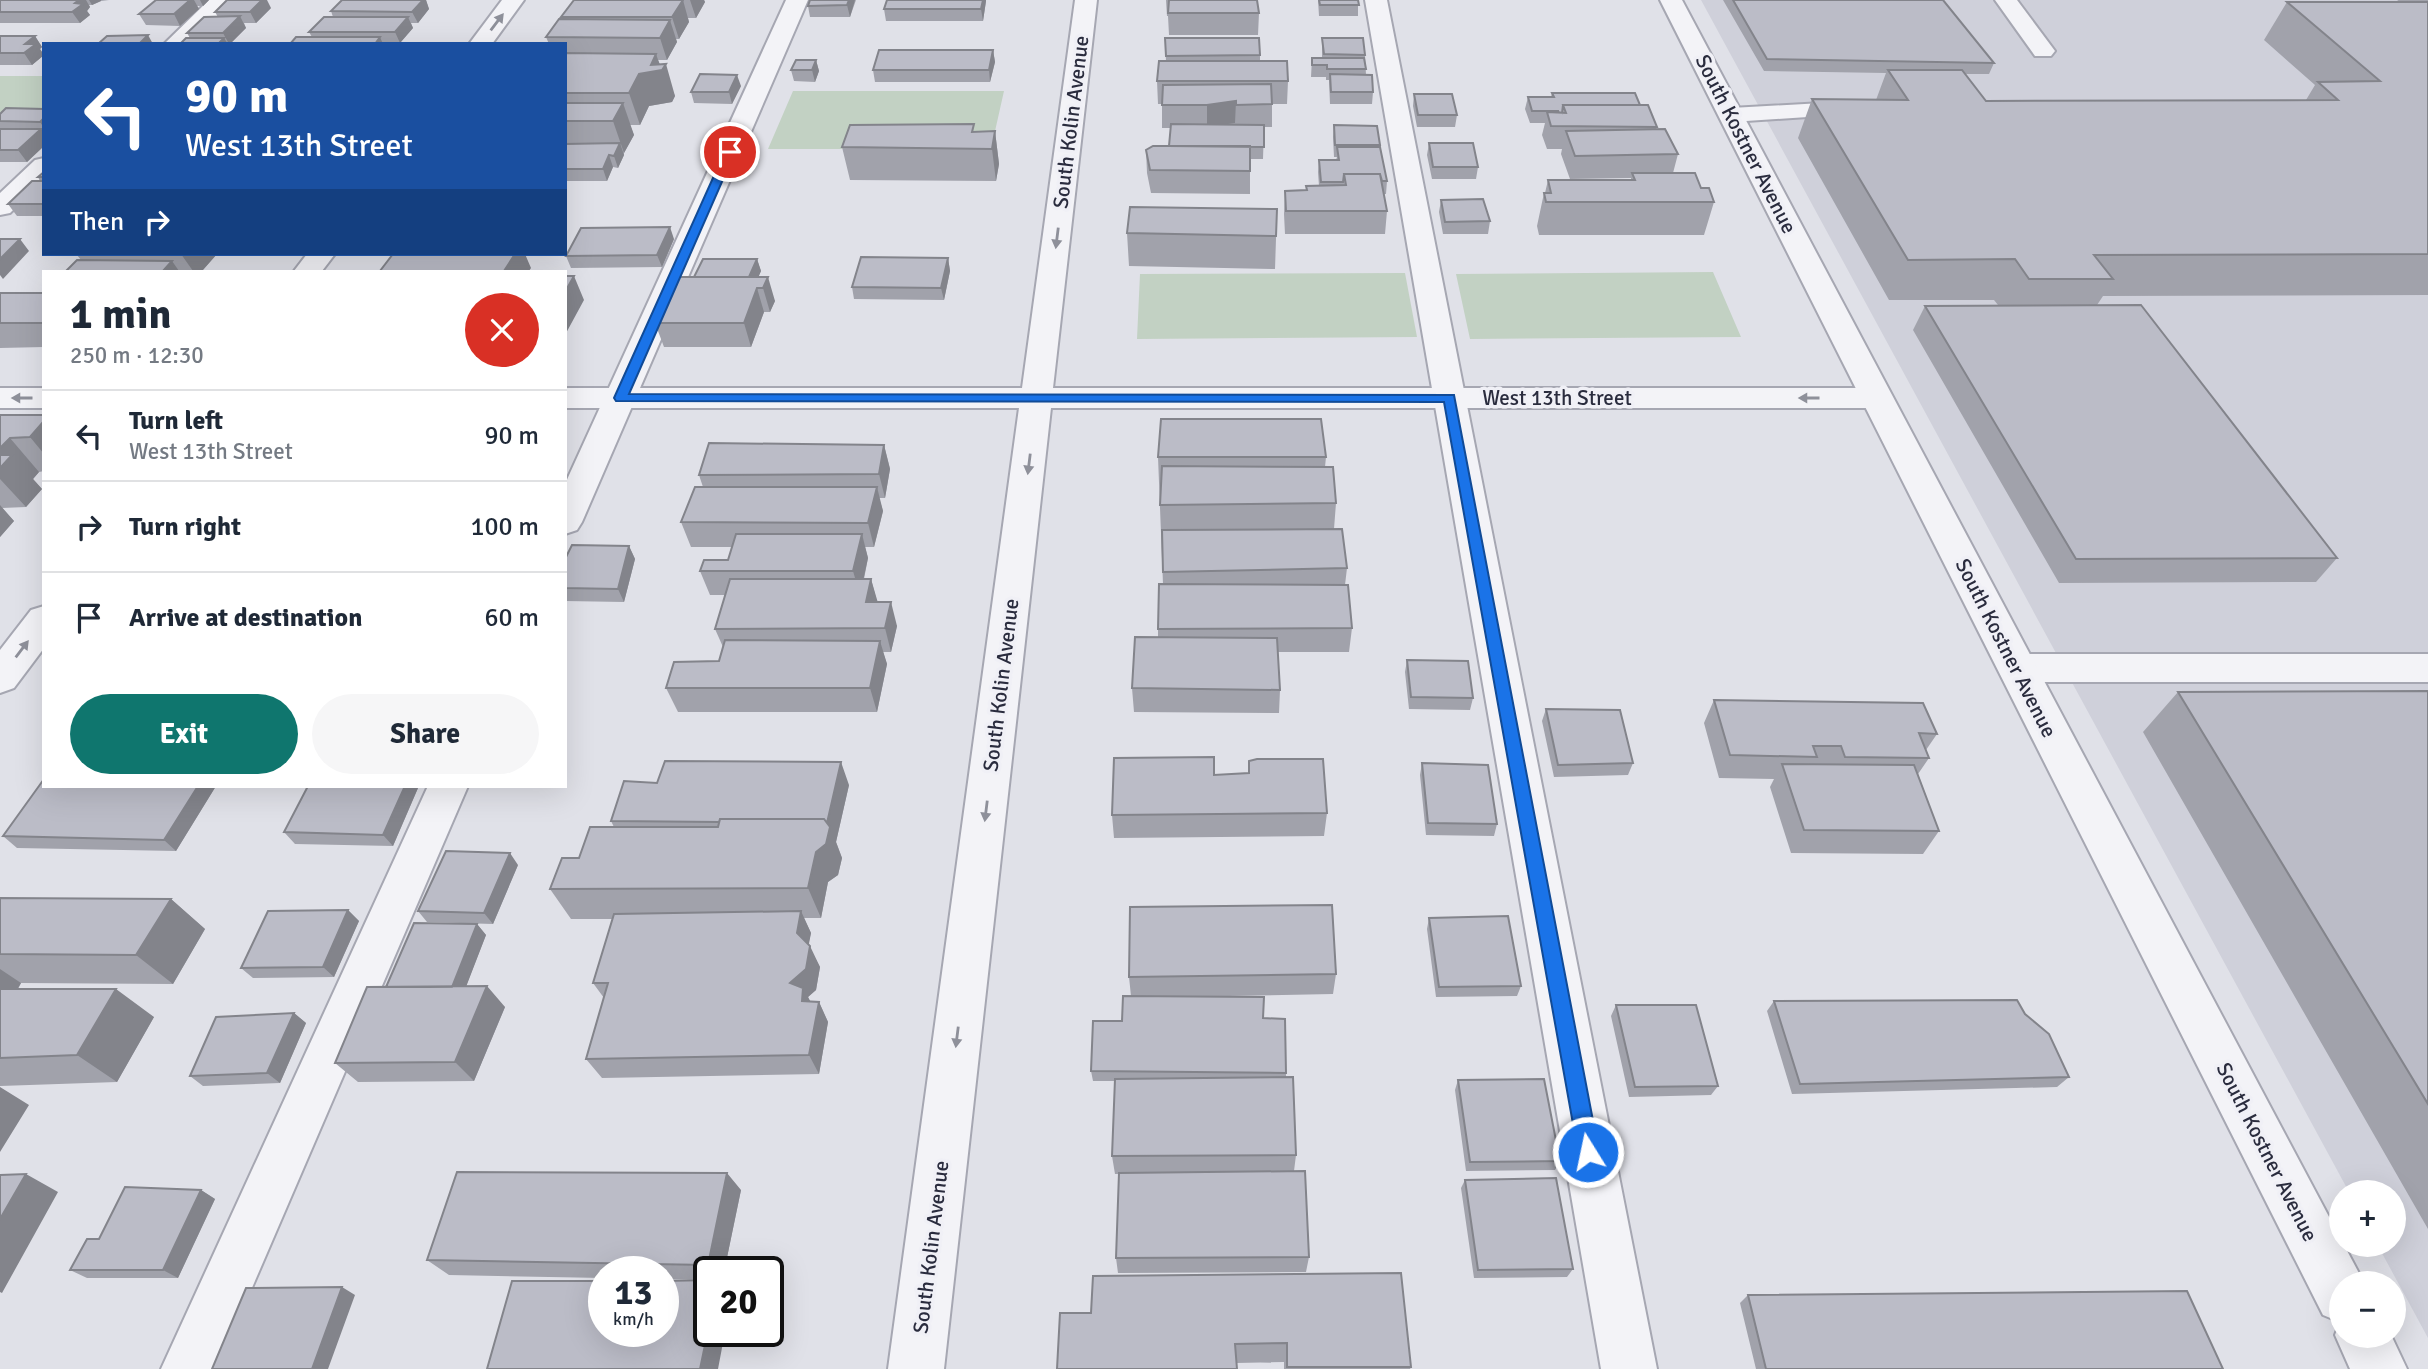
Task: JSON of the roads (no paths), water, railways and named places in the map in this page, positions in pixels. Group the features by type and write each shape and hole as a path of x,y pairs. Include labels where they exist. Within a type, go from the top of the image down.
{"street":[{"path":"177,42 222,0"},
{"path":"482,42 513,0"},
{"path":"567,518 797,0"},
{"name":"South Kolin Avenue","path":"916,1369 1086,0"},
{"path":"1376,0 1629,1369"},
{"name":"South Kostner Avenue","path":"1671,0 2329,1271"},
{"path":"2006,0 2043,51"},
{"path":"1731,115 1885,107"},
{"path":"0,207 42,168"},
{"path":"309,270 319,256"},
{"path":"0,398 42,398"},
{"name":"West 13th Street","path":"567,398 1877,398"},
{"path":"0,678 42,623"},
{"path":"2017,668 2428,668"},
{"path":"189,1369 447,788"},
{"path":"2368,1348 2379,1369"}]}
